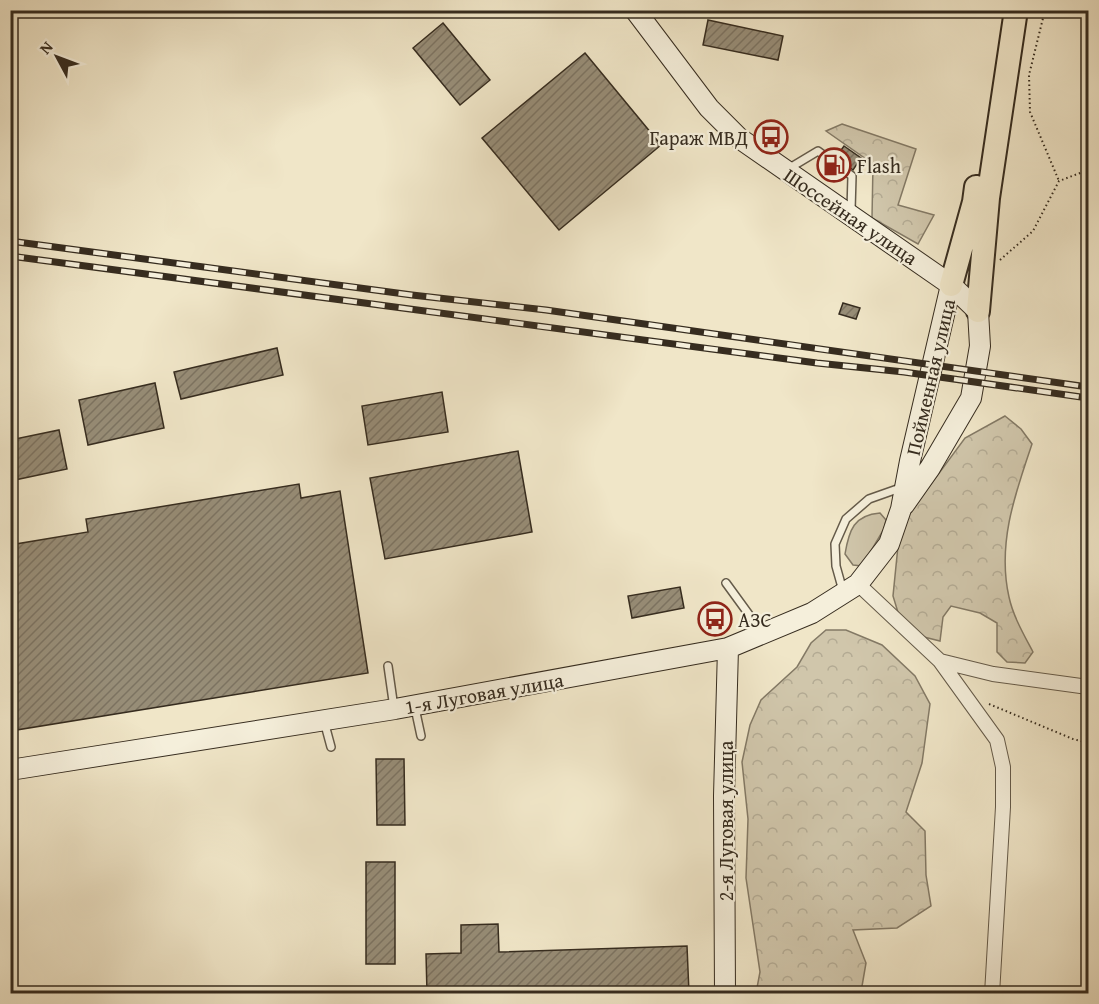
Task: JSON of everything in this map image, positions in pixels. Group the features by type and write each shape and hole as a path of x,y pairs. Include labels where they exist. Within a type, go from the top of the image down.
{"main road":[{"name":"Шоссейная улица","path":"635,10 709,108 739,138 951,285"},
{"path":"951,285 974,202 1003,10"},
{"path":"978,311 988,198 1016,10"},
{"path":"951,285 981,273"},
{"name":"Пойменная улица","path":"901,509 930,468 971,398 980,346 978,311 951,285"},
{"name":"Пойменная улица","path":"901,509 951,285"},
{"name":"1-я Луговая улица","path":"10,770 415,706 728,648 812,613 850,588 889,544 901,509"},
{"name":"2-я Луговая улица","path":"725,993 724,796 728,648"}],"street":[{"path":"850,588 940,661 997,740 1003,767 1003,807 992,993"},
{"path":"940,661 993,674 1089,687"}],"lane":[{"path":"785,171 818,150 852,176 850,216"},
{"path":"850,588 836,566 835,544 846,519 869,499 905,486"},
{"path":"726,583 763,633"},
{"path":"388,666 394,709"},
{"path":"415,706 421,736"},
{"path":"324,721 331,747"}],"path":[{"path":"1045,10 1029,75 1030,112 1059,181"},
{"path":"981,273 1032,231 1059,181 1089,170"},
{"path":"989,704 1073,739 1089,742"}],"green space":[{"path":"842,124 916,149 898,205 934,215 918,244 872,218 873,164 826,131"},
{"path":"1005,416 1021,429 1032,444 1014,500 1005,558 1011,604 1033,652 1025,663 1007,662 997,652 997,623 980,613 951,606 943,617 940,641 924,637 900,619 893,596 900,526 965,438"},
{"path":"880,513 886,520 884,529 862,566 853,565 845,554 848,538 854,525 864,517"},
{"path":"826,630 846,630 882,645 915,676 930,704 922,763 906,812 925,831 926,875 931,906 897,928 853,930 866,963 861,992 756,993 760,972 746,878 748,819 742,762 750,725 761,700 797,667 811,643"}],"building":[{"path":"708,20 783,36 778,60 703,45"},
{"path":"443,23 490,80 460,105 413,48"},
{"path":"585,53 661,145 559,230 482,138"},
{"path":"844,146 861,158 853,170 836,157"},
{"path":"843,303 860,308 856,319 839,314"},
{"path":"277,348 283,375 181,399 174,372"},
{"path":"155,383 164,428 88,445 79,400"},
{"path":"442,392 448,432 368,445 362,406"},
{"path":"59,430 67,469 10,481 10,440"},
{"path":"518,451 532,532 385,559 370,478"},
{"path":"299,484 301,498 340,491 368,673 10,731 10,545 88,532 86,519"},
{"path":"680,587 684,608 632,618 628,596"},
{"path":"376,759 404,759 405,825 377,825"},
{"path":"366,862 395,862 395,964 366,964"},
{"path":"498,924 499,952 687,946 689,993 427,993 426,954 461,953 461,925"}],"railway":[{"path":"10,241 412,295 546,310 1088,387"},
{"path":"10,256 1088,398"}],"place":[{"name":"Гараж МВД","path":"771,137"},
{"name":"Flash","path":"834,165"},
{"name":"АЗС","path":"715,619"}]}
